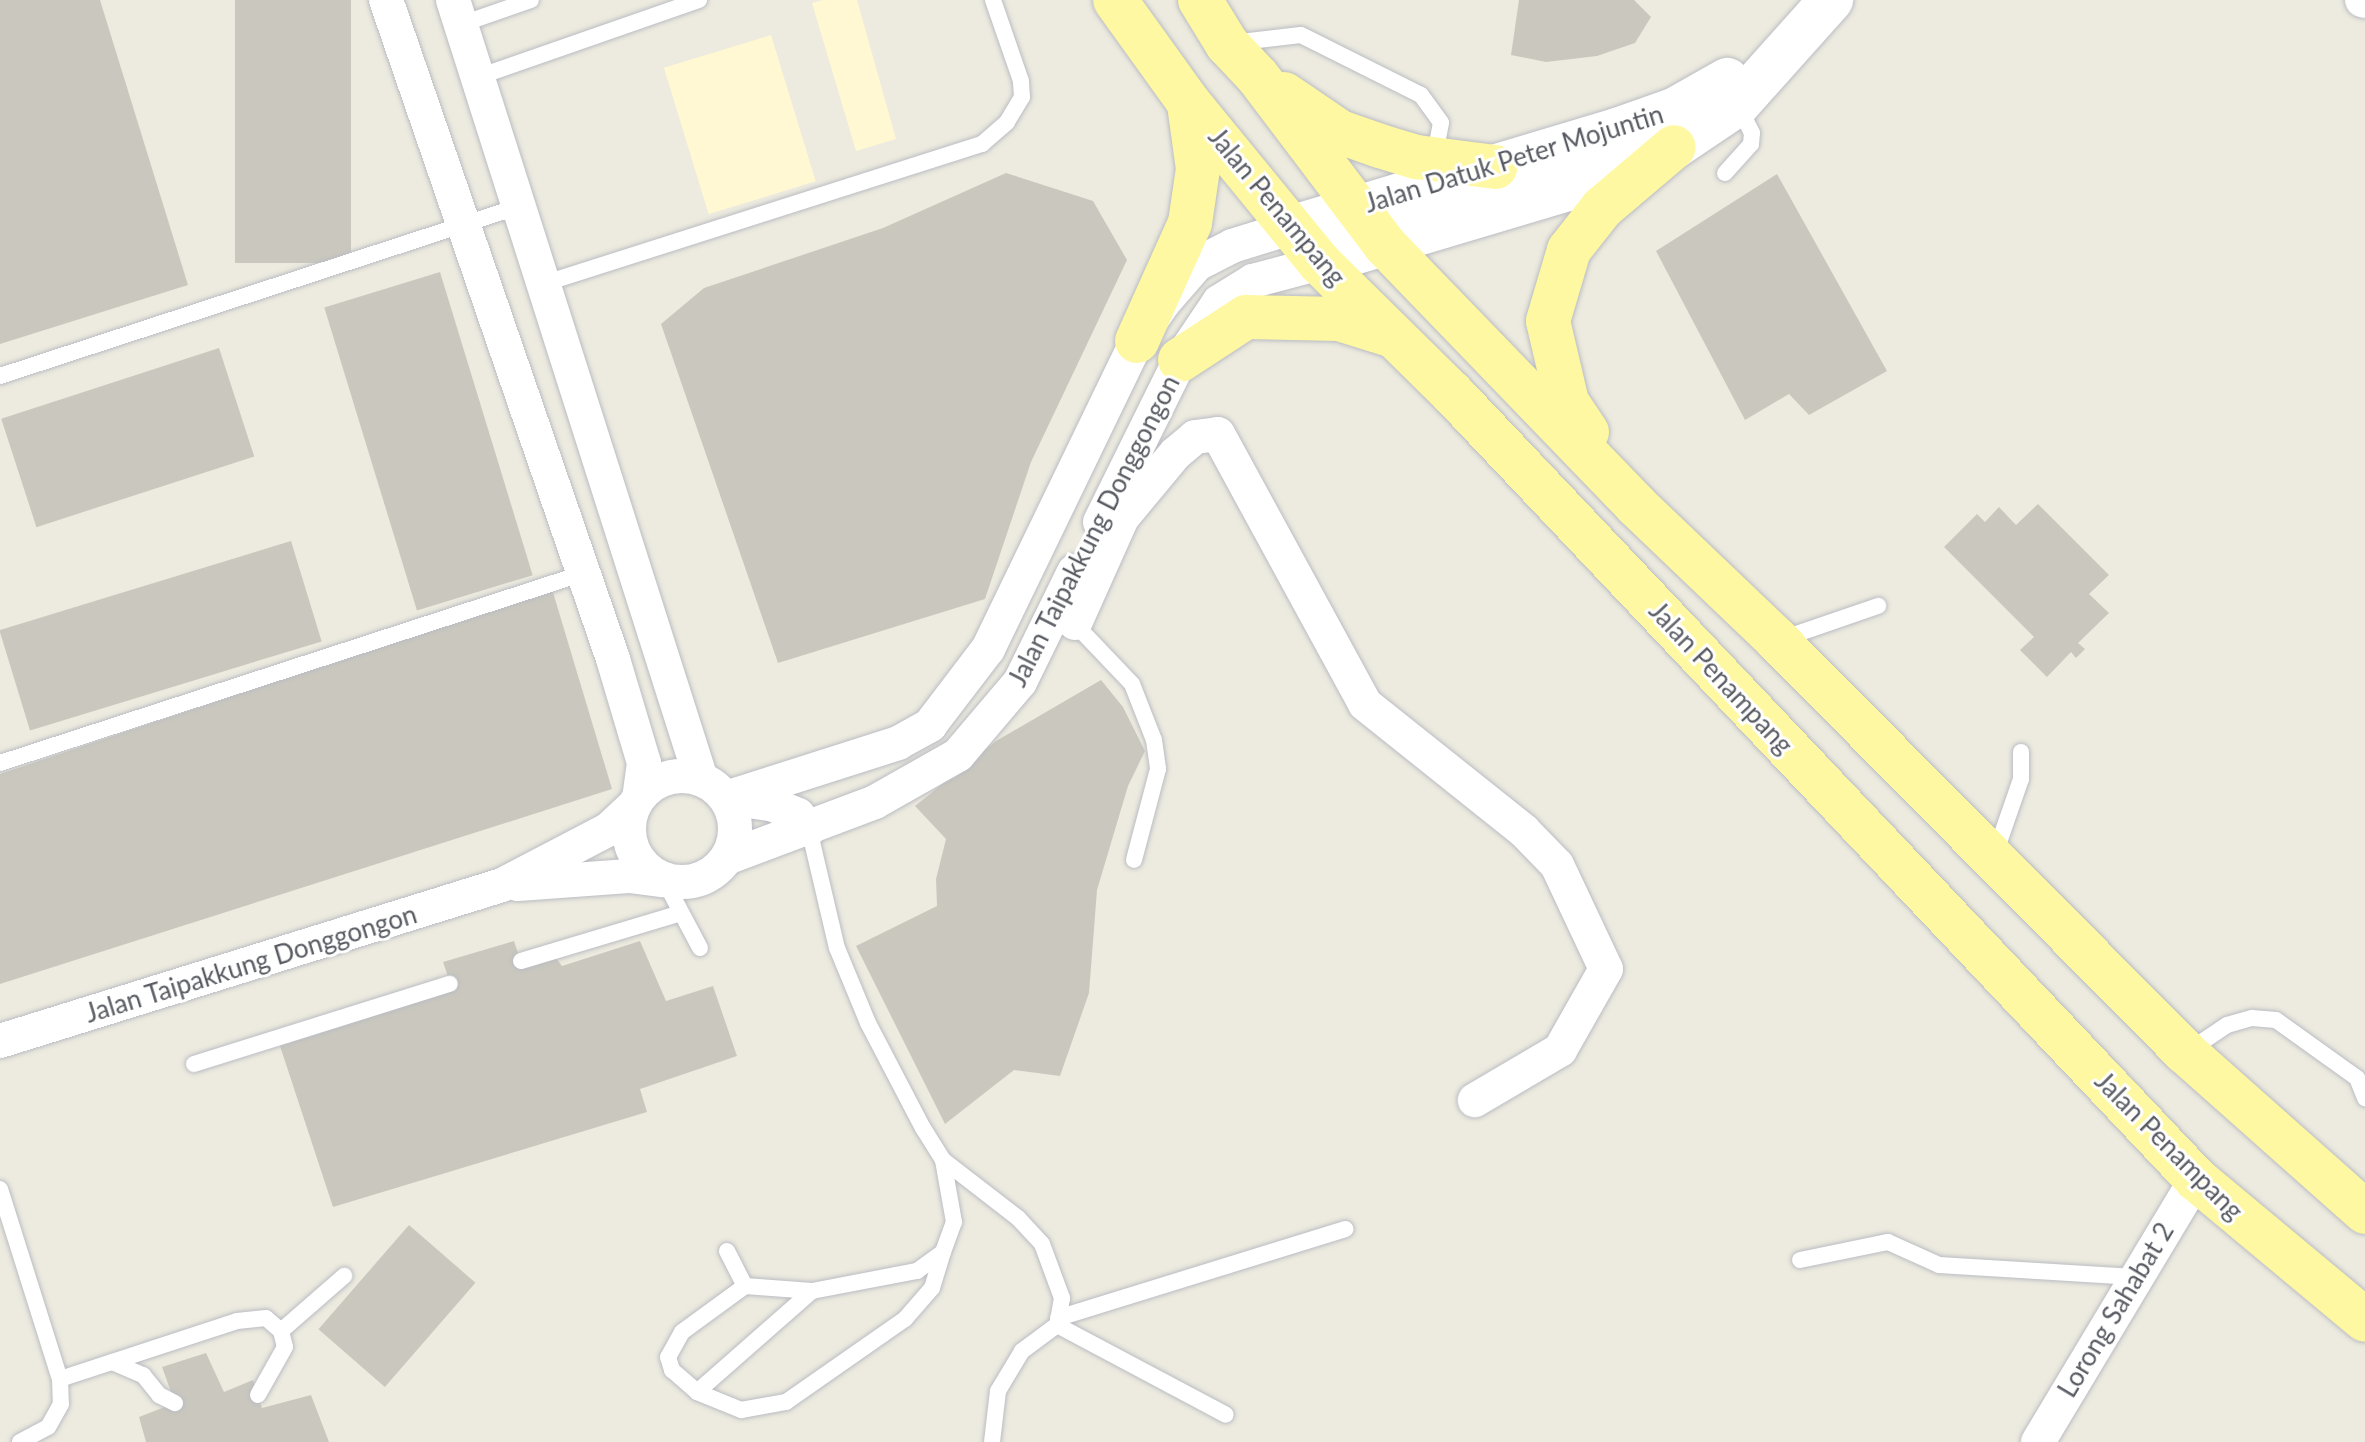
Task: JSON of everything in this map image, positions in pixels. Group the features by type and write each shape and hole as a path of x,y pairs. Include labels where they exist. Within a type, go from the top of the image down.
{"main road":[{"name":"Jalan Penampang","path":"1115,0 1189,103 1320,263 1452,393 2196,1179 2365,1320"},
{"path":"1200,0 1227,44 1258,77 1354,209 1385,245 1637,506 1777,640 2185,1052 2365,1212"},
{"name":"Jalan Datuk Peter Mojuntin","path":"1320,263 1602,179 1674,147 1738,104 1822,12"},
{"name":"Jalan Datuk Peter Mojuntin","path":"1290,228 1676,109 1822,12"},
{"path":"1258,77 1340,132 1434,159 1495,167"},
{"path":"1137,341 1190,223 1198,169 1189,103"},
{"path":"1637,506 1567,402 1548,321 1569,250 1602,208 1674,147"},
{"path":"1180,360 1246,317 1339,319 1430,360 1458,348 1462,332 1456,318"},
{"path":"1452,393 1453,368 1486,355 1499,360"}],"street":[{"path":"386,0 584,573 644,763 631,847 649,871 664,880 700,879 729,857 736,826 714,788 457,12"},
{"name":"Jalan Taipakkung Donggongon","path":"714,788 898,743 930,725 958,694 988,649 1137,341 1197,264 1232,246 1290,228"},
{"name":"Jalan Taipakkung Donggongon","path":"729,857 809,829 922,780 958,755 1020,682 1064,617 1180,360 1219,302 1253,281 1320,263"},
{"path":"1064,617 1122,518 1195,437 1218,434 1365,704 1524,831 1557,865 1606,969 1560,1050 1475,1100"},
{"path":"636,802 667,778 771,804 798,815 809,829"},
{"name":"Jalan Taipakkung Donggongon","path":"0,1041 502,885 609,829 636,802"},
{"name":"Jalan Taipakkung Donggongon","path":"502,885 629,876 664,880"},
{"name":"Lorong Sahabat 2","path":"2038,1442 2196,1179"}],"lane":[{"path":"457,12 531,0"},
{"path":"478,77 699,0"},
{"path":"546,283 982,144 1007,122 1022,97 1021,81 993,0"},
{"path":"1227,44 1301,35 1421,95 1441,123 1434,159"},
{"path":"1725,173 1751,144 1752,133 1738,104"},
{"path":"0,376 520,206"},
{"path":"0,763 584,573"},
{"path":"1777,640 1878,606"},
{"path":"1064,617 1132,684 1154,740 1158,769 1134,860"},
{"path":"1993,860 2021,779 2021,752"},
{"path":"809,829 837,948 868,1023 943,1160 954,1222 932,1288 905,1319 786,1402 741,1410 697,1392 672,1370 668,1357 674,1344 745,1286 812,1291 917,1271 943,1252"},
{"path":"664,880 700,948"},
{"path":"521,961 681,913"},
{"path":"194,1064 450,984"},
{"path":"2185,1052 2227,1025 2252,1018 2276,1020 2357,1078 2365,1098"},
{"path":"943,1160 1018,1218 1042,1244 1062,1298 1058,1322"},
{"path":"0,1189 60,1379 61,1404 48,1427 20,1442"},
{"path":"992,1442 998,1391 1022,1351 1058,1322 1346,1229"},
{"path":"1800,1260 1888,1242 1939,1265 2135,1277"},
{"path":"727,1251 745,1286"},
{"path":"281,1331 344,1276"},
{"path":"697,1392 812,1291"},
{"path":"60,1379 237,1321 266,1318 281,1331 285,1347 258,1395"},
{"path":"1058,1322 1226,1415"},
{"path":"112,1362 143,1375 159,1395 175,1403"}],"shaded area":[{"path":"857,0 896,139 856,151 812,3"},
{"path":"771,35 816,181 709,214 664,68"}],"building":[{"path":"0,0 100,0 188,285 0,344"},
{"path":"235,0 351,0 351,263 235,263"},
{"path":"1519,0 1634,0 1651,17 1635,43 1597,56 1546,62 1511,55"},
{"path":"1006,173 1093,201 1127,260 1031,462 985,599 778,663 661,324 704,288 883,228"},
{"path":"1777,174 1887,371 1809,415 1789,394 1745,420 1656,251"},
{"path":"440,272 533,575 417,611 324,307"},
{"path":"219,348 254,456 36,527 1,419"},
{"path":"2038,504 2109,575 2089,594 2109,613 2078,643 2085,649 2076,658 2071,652 2047,677 2020,650 2034,637 1944,547 1977,514 1985,522 1999,507 2016,525"},
{"path":"291,541 322,641 30,731 0,630"},
{"path":"552,589 612,789 0,984 0,774"},
{"path":"1101,680 1123,707 1145,751 1128,786 1097,890 1089,993 1060,1076 1014,1070 945,1124 856,946 937,906 936,879 946,839 915,806 996,741"},
{"path":"514,941 523,968 556,958 562,966 640,941 666,1001 713,986 737,1056 640,1089 647,1112 333,1207 280,1046 453,991 443,962"},
{"path":"409,1225 475,1283 385,1387 318,1329"},
{"path":"206,1353 224,1392 253,1380 262,1408 311,1395 329,1442 146,1442 139,1417 175,1403 162,1367"}]}
